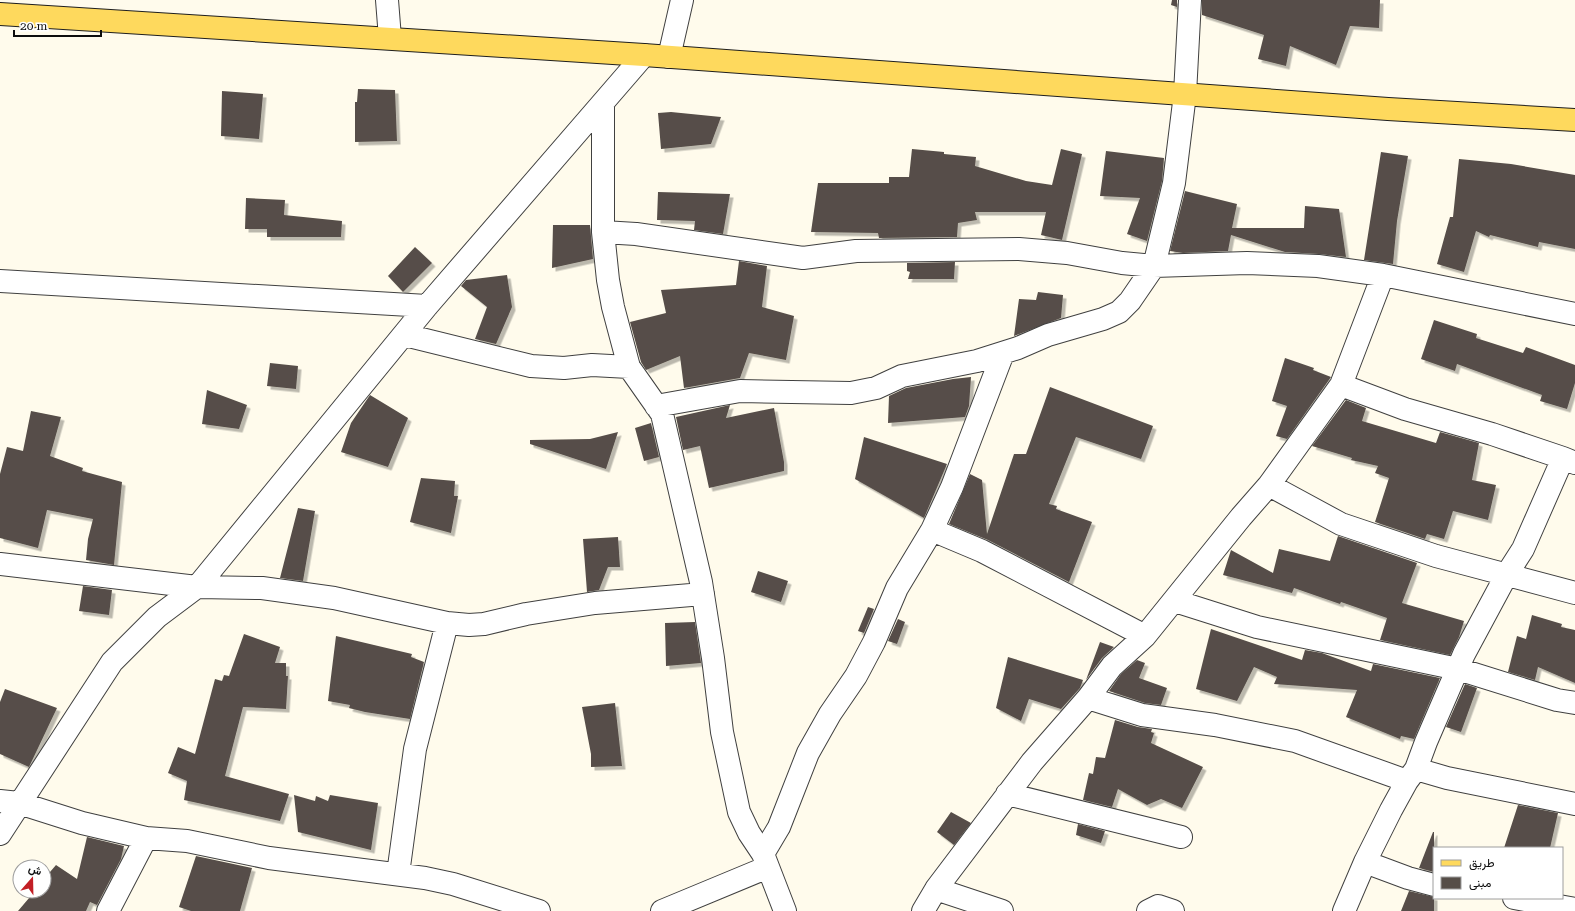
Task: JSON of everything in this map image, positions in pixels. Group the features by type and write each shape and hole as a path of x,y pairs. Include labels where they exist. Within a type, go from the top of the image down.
{"main road":[{"path":"0,14 644,55 1388,109 1575,120"}],"street":[{"path":"387,0 390,38"},
{"path":"669,57 682,0"},
{"path":"656,406 740,390 851,393 876,388 902,376 977,361 1003,353 1048,334 1103,319 1119,312 1130,301 1154,266 1174,183 1185,94 1190,0"},
{"path":"0,834 10,802 112,662 157,616 197,587 428,306 644,55"},
{"path":"603,103 603,232 608,280 613,307 629,367 662,414 703,594 722,732 740,812 749,832 765,860 785,911"},
{"path":"603,232 636,234 804,258 856,251 1019,250 1067,253 1122,263 1154,266 1247,263 1318,266 1383,275 1575,314"},
{"path":"923,911 936,889 1007,794 1088,698 1112,666 1145,636 1175,601 1241,517 1270,485 1341,385 1383,275"},
{"path":"0,281 428,306"},
{"path":"405,335 531,366 564,368 592,365 629,367"},
{"path":"662,911 765,860 808,753 830,714 856,676 874,642 897,588 932,530 952,487 1003,353"},
{"path":"1341,385 1405,409 1492,434 1569,461 1523,549 1507,574 1458,669 1412,775 1365,862 1344,911"},
{"path":"1270,485 1341,524 1436,556 1575,593"},
{"path":"932,530 982,551 1145,636"},
{"path":"0,564 197,587 262,588 334,598 447,623 484,624 526,614 595,603 703,594"},
{"path":"1175,601 1257,627 1458,669 1557,700 1575,703"},
{"path":"398,874 415,749 447,623"},
{"path":"1088,698 1142,715 1215,725 1295,741 1412,775 1447,778 1575,804"},
{"path":"1007,794 1181,836"},
{"path":"10,802 82,823 146,838 187,841 269,858 425,878 452,884 539,911"},
{"path":"108,911 146,838"},
{"path":"1365,862 1408,878 1433,885"},
{"path":"936,889 1002,911"},
{"path":"1520,899 1575,909"},
{"path":"1148,911 1158,906 1173,911"}],"building":[{"path":"1172,0 1177,0 1177,7 1171,5"},
{"path":"1202,0 1380,0 1379,28 1350,26 1336,65 1290,46 1286,66 1258,59 1264,35 1202,15"},
{"path":"358,89 395,90 397,141 355,142 355,102 357,102"},
{"path":"222,91 263,94 259,139 221,136"},
{"path":"671,112 721,117 711,144 661,149 658,113"},
{"path":"912,149 976,157 975,166 1026,181 1052,185 1061,149 1082,154 1062,240 1041,235 1046,212 975,212 977,220 958,223 957,237 879,238 878,233 811,232 818,183 889,183 889,177 909,177"},
{"path":"1106,151 1164,158 1162,181 1147,241 1127,234 1140,198 1100,196"},
{"path":"1381,152 1408,156 1397,221 1393,264 1364,260"},
{"path":"1459,159 1511,164 1575,175 1575,249 1539,242 1538,247 1490,235 1489,237 1476,231 1464,272 1437,264 1450,217 1453,217"},
{"path":"1185,191 1237,204 1232,228 1304,228 1305,206 1339,209 1346,257 1285,252 1231,235 1228,251 1183,253 1170,251"},
{"path":"658,192 730,194 723,234 694,230 695,221 657,220"},
{"path":"246,198 285,200 284,215 342,221 341,237 267,237 267,229 245,229"},
{"path":"553,225 590,225 593,259 552,268"},
{"path":"415,247 432,263 403,292 388,276"},
{"path":"739,261 767,266 762,307 794,316 786,360 749,353 740,378 684,388 680,356 646,370 641,362 630,322 666,313 661,290 736,285"},
{"path":"955,262 954,279 908,279 910,272 907,271 907,263"},
{"path":"507,275 512,307 496,344 475,339 487,307 461,286 466,280"},
{"path":"1038,292 1063,295 1061,318 1014,336 1019,299 1036,300"},
{"path":"1434,320 1477,334 1476,338 1523,353 1526,347 1575,365 1575,383 1567,409 1540,401 1542,395 1457,364 1455,371 1421,359"},
{"path":"1285,358 1314,368 1313,370 1331,377 1287,439 1276,436 1287,406 1272,401"},
{"path":"270,363 298,366 296,389 267,386"},
{"path":"971,377 969,406 965,417 888,423 889,396 906,388"},
{"path":"1050,387 1153,426 1141,459 1076,437 1049,504 1057,506 1056,509 1092,522 1069,582 988,540 949,524 970,474 982,480 987,534 1014,454 1026,454"},
{"path":"207,390 247,405 239,429 202,424"},
{"path":"370,395 408,418 388,467 341,452 351,423"},
{"path":"1346,400 1366,408 1362,421 1436,443 1440,432 1479,443 1472,480 1496,485 1488,520 1453,511 1444,539 1427,534 1425,539 1375,522 1389,478 1375,473 1378,466 1351,460 1352,458 1312,446"},
{"path":"730,405 726,418 774,408 784,462 784,471 709,488 700,446 683,450 676,417"},
{"path":"31,411 61,417 50,456 83,468 82,471 122,482 114,565 86,560 88,539 93,519 47,510 38,548 0,538 0,474 7,447 23,451"},
{"path":"651,423 659,457 644,461 635,428"},
{"path":"618,432 606,469 530,444 530,440 590,439"},
{"path":"864,437 947,464 924,518 855,479"},
{"path":"421,478 455,481 454,496 458,496 451,533 410,522"},
{"path":"298,508 315,511 303,581 280,578"},
{"path":"1338,536 1417,563 1402,603 1464,621 1459,637 1450,655 1380,640 1387,618 1294,588 1292,593 1223,575 1231,550 1273,573 1279,549 1330,561"},
{"path":"618,537 620,567 608,567 599,590 587,592 583,539"},
{"path":"758,571 788,581 781,602 751,592"},
{"path":"83,586 112,590 109,615 79,611"},
{"path":"868,607 874,609 864,633 858,631"},
{"path":"1532,615 1562,624 1561,627 1575,630 1575,683 1538,667 1535,680 1508,672 1517,636 1526,639"},
{"path":"898,619 905,622 897,644 888,641"},
{"path":"695,622 701,663 666,666 665,623"},
{"path":"1211,629 1302,660 1305,650 1322,653 1371,671 1373,664 1440,678 1414,739 1401,736 1400,739 1346,717 1357,690 1274,684 1277,677 1254,667 1237,701 1196,689"},
{"path":"244,634 280,647 275,663 286,663 286,676 288,676 286,709 243,707 225,776 289,794 280,821 184,800 187,781 168,773 178,747 195,754 215,679 222,681 224,675 229,676"},
{"path":"336,636 412,654 411,657 424,662 410,719 365,712 349,708 350,705 328,701"},
{"path":"1100,642 1114,647 1102,658 1086,680"},
{"path":"1008,657 1083,680 1080,688 1061,709 1029,699 1021,721 996,708"},
{"path":"1137,660 1145,663 1139,678 1167,688 1161,705 1145,703 1109,691 1121,674"},
{"path":"1465,684 1477,688 1461,732 1446,727"},
{"path":"5,689 57,708 29,767 0,754 0,702"},
{"path":"615,703 622,766 591,767 591,754 582,707"},
{"path":"1115,720 1138,727 1152,729 1151,732 1154,733 1151,743 1203,767 1182,808 1161,799 1147,805 1118,789 1112,807 1083,800 1089,773 1093,774 1096,757 1105,758"},
{"path":"294,795 315,801 316,796 328,801 330,795 378,803 371,850 298,832"},
{"path":"1518,805 1558,813 1550,847 1504,847"},
{"path":"951,812 971,823 954,845 937,832"},
{"path":"1078,824 1105,831 1101,843 1076,835"},
{"path":"1433,832 1434,832 1433,872 1419,868"},
{"path":"87,837 124,846 121,859 97,905 90,902 86,911 18,911 28,899 52,899 52,870 56,865 77,879"},
{"path":"196,856 252,868 240,911 191,911 179,907"},
{"path":"1409,891 1433,897 1434,899 1434,911 1401,911"}]}
